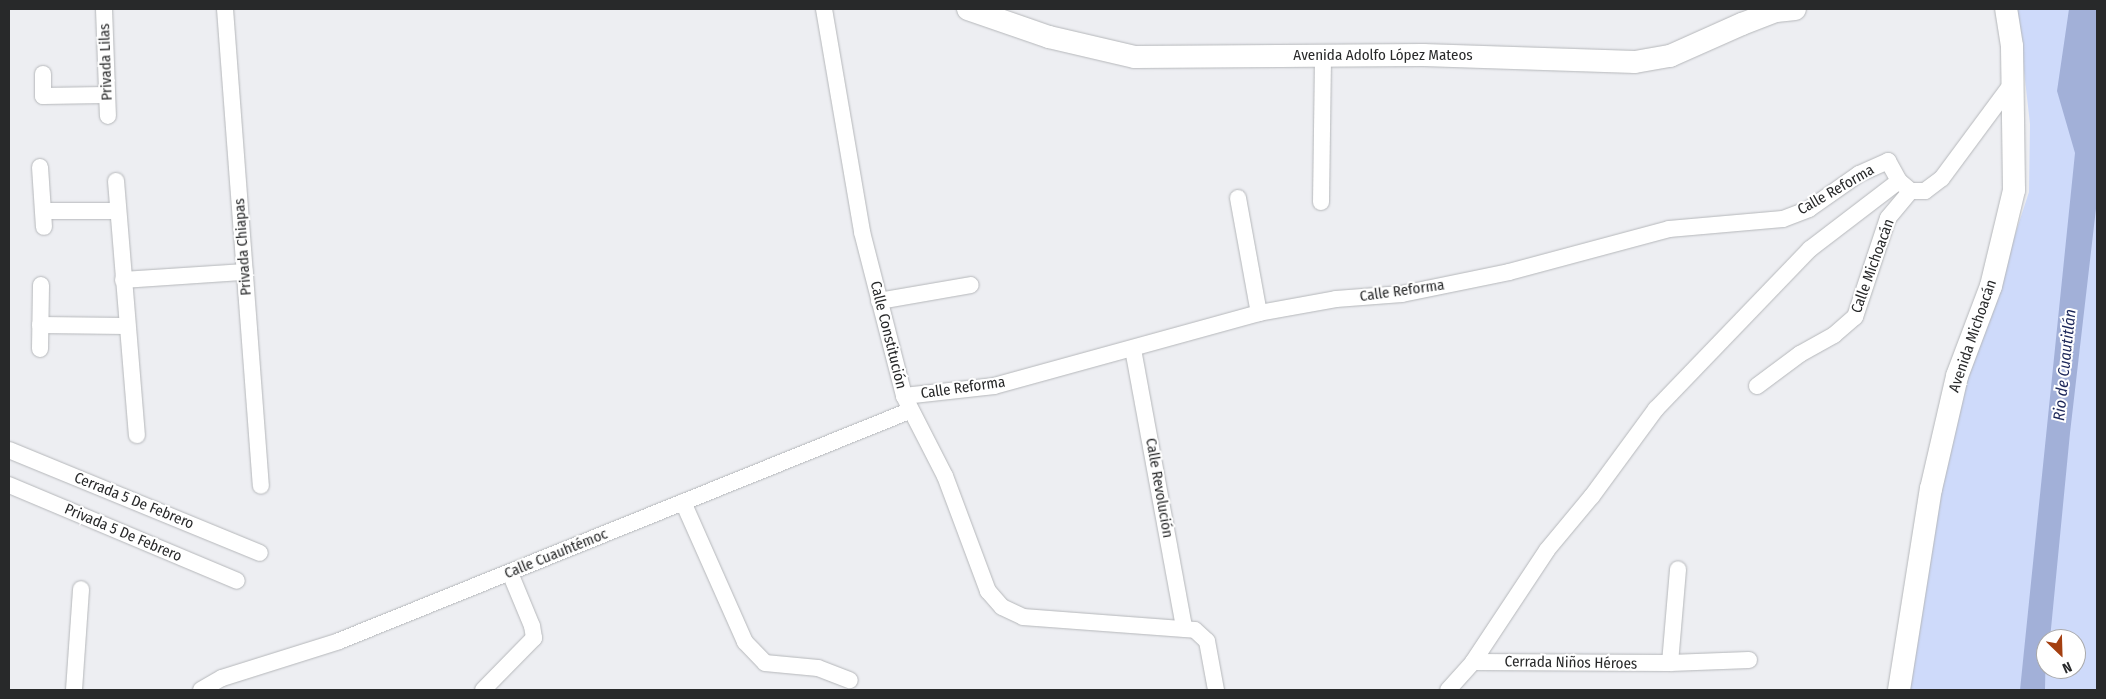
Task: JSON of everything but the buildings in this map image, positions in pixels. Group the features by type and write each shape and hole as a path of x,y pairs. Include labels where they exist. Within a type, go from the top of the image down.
{"street":[{"name":"Privada Lilas","path":"104,9 105,95 108,116"},
{"name":"Privada Chiapas","path":"225,9 261,486"},
{"name":"Calle Constitución","path":"824,9 862,232 906,404 945,476 988,591 1002,607 1023,617 1184,628"},
{"name":"Avenida Adolfo López Mateos","path":"968,9 1049,37 1135,57 1422,55 1635,62 1670,56 1776,11 1795,9"},
{"name":"Avenida Michoacán","path":"1899,690 1931,489 1955,386 1991,286 2014,190 2013,82 2006,9"},
{"path":"1321,202 1323,56"},
{"path":"43,74 43,96 105,95"},
{"path":"1448,690 1473,662 1547,550 1592,496 1656,409 1810,249 1905,186 1925,191 1942,178 2013,82"},
{"name":"Calle Reforma","path":"906,404 994,386 1260,313 1336,299 1402,294 1509,272 1669,229 1783,219 1809,209 1859,174 1888,161 1905,186"},
{"path":"40,167 44,219 116,210"},
{"path":"116,181 116,210 137,435"},
{"name":"Calle Michoacán","path":"1757,386 1855,317 1888,218 1905,186"},
{"path":"1238,198 1260,313"},
{"path":"124,280 245,272"},
{"path":"40,349 41,285"},
{"path":"879,301 972,285"},
{"path":"40,325 126,326"},
{"name":"Calle Revolución","path":"1133,349 1184,628"},
{"name":"Calle Cuauhtémoc","path":"201,690 222,678 339,642 510,573 683,502 906,404"},
{"name":"Cerrada 5 De Febrero","path":"9,450 260,552"},
{"name":"Privada 5 De Febrero","path":"9,485 237,581"},
{"path":"683,502 745,642 765,663 818,668 850,680"},
{"path":"1670,664 1678,568"},
{"path":"483,690 534,638 532,626 510,573"},
{"path":"74,690 82,590"},
{"path":"1184,628 1196,630 1207,641 1216,690"},
{"name":"Cerrada Niños Héroes","path":"1473,662 1670,664 1749,660"}],"shaded area":[{"path":"2017,9 2097,9 2097,690 1909,690 1938,506 1967,381 2029,192 2030,124"}],"water":[{"name":"Rio de Cuautitlán","path":"2069,9 2097,9 2097,200 2070,433 2051,629 2036,629 2036,679 2045,679 2045,690 2020,690 2075,153 2057,91"}]}
